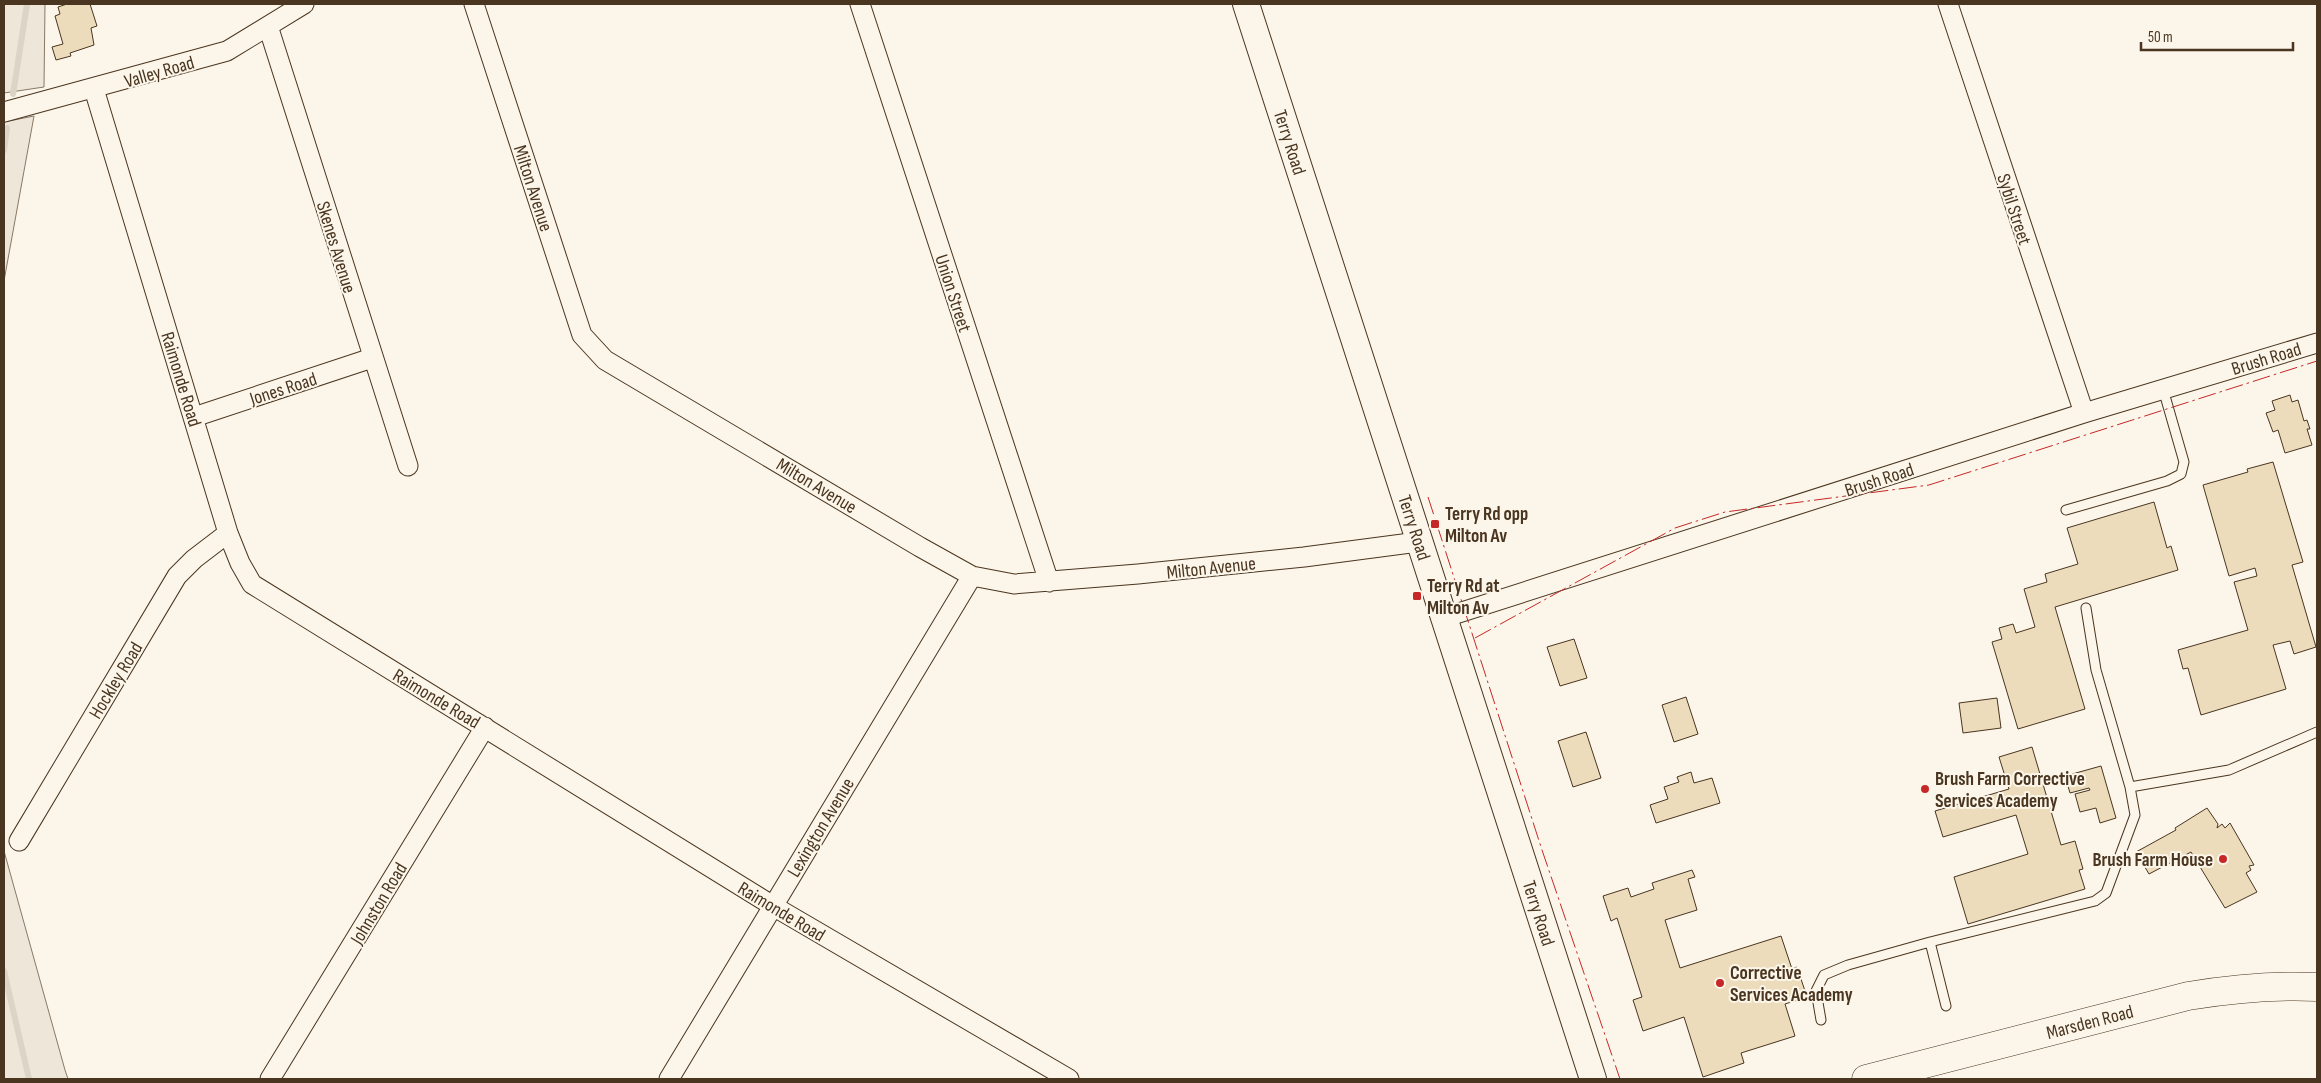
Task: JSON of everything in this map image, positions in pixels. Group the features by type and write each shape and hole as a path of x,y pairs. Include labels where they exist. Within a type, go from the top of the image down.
{"highway":[{"name":"Marsden Road","path":"1866,1079 2188,996 2232,989 2290,986 2317,987"}],"street":[{"name":"Valley Road","path":"4,112 94,89 227,51 304,4"},
{"name":"Milton Avenue","path":"474,4 582,334 605,360 972,576 1014,584 1049,582 1304,557 1418,542"},
{"name":"Union Street","path":"860,4 1049,582"},
{"name":"Terry Road","path":"1246,4 1418,542 1593,1079"},
{"name":"Sybil Street","path":"1948,4 2084,413"},
{"name":"Skenes Avenue","path":"268,26 372,358 408,466"},
{"name":"Raimonde Road","path":"94,89 228,533 240,563 252,584 773,906 1069,1079"},
{"name":"Brush Road","path":"1443,618 2084,413 2317,343"},
{"name":"Jones Road","path":"194,417 372,358"},
{"name":"Hockley Road","path":"19,841 177,576 194,559 228,533"},
{"name":"Lexington Avenue","path":"669,1079 972,576"},
{"name":"Johnston Road","path":"270,1079 485,727"}],"lane":[{"path":"2066,510 2167,481 2180,474 2184,462 2163,389"},
{"path":"1821,1020 1816,991 1824,975 1930,942 2095,901 2106,893 2134,814 2130,787 2096,670 2086,608"},
{"path":"2130,787 2229,770 2317,732"},
{"path":"1930,942 1946,1006"}],"shaded area":[{"path":"4,4 45,4 44,87 4,93"},
{"path":"34,116 4,281 4,122"},
{"path":"4,851 65,1070 68,1079 4,1079"}],"building":[{"path":"67,4 90,4 97,26 91,28 94,45 70,53 71,56 56,60 52,47 63,44 55,16 60,14 58,7"},
{"path":"2290,395 2292,402 2298,400 2304,421 2307,420 2310,429 2307,429 2312,445 2285,453 2278,430 2273,432 2266,413 2275,410 2272,401"},
{"path":"2273,462 2303,562 2292,565 2316,647 2294,654 2290,641 2273,645 2286,689 2201,715 2188,668 2183,669 2178,650 2248,630 2234,582 2257,576 2255,568 2229,576 2203,485 2248,472 2247,469"},
{"path":"2154,502 2167,548 2171,546 2178,570 2055,607 2085,709 2018,729 1992,642 2002,639 1999,628 2013,624 2016,633 2035,627 2024,589 2047,582 2045,574 2078,564 2067,528"},
{"path":"1574,639 1587,678 1560,686 1547,647"},
{"path":"1686,697 1698,734 1674,742 1662,705"},
{"path":"1997,698 2001,728 1963,733 1959,703"},
{"path":"1586,732 1601,778 1573,787 1558,741"},
{"path":"2032,747 2061,845 2075,841 2083,869 2079,870 2085,889 1968,924 1954,877 2028,854 2016,815 1943,837 1935,811 2009,789 1999,757"},
{"path":"2101,766 2116,818 2100,823 2096,808 2080,812 2075,794 2090,790 2089,788 2070,793 2065,776"},
{"path":"1691,772 1694,783 1712,778 1720,803 1656,823 1650,805 1668,799 1664,787 1679,782 1677,777"},
{"name":"Brush Farm House","path":"2207,808 2218,824 2217,828 2222,824 2225,828 2230,823 2254,865 2249,866 2251,870 2246,873 2257,892 2225,908 2191,852 2149,874 2136,852 2176,830 2175,828"},
{"name":"Corrective Services Academy","path":"1692,870 1695,877 1688,879 1697,910 1665,920 1680,968 1781,936 1792,969 1797,967 1807,997 1785,1004 1795,1036 1741,1053 1744,1063 1703,1077 1684,1017 1643,1031 1633,1000 1642,997 1617,918 1611,921 1603,896 1628,888 1631,897 1654,889 1652,883"}],"waterway":[{"path":"13,94 27,4"},
{"path":"4,150 7,128"},
{"path":"4,971 29,1079"}],"power":[{"path":"1475,638 1675,528 1725,512 1929,485 2317,361"},
{"path":"1428,497 1542,850 1620,1079"}],"place":[{"name":"Terry Rd opp Milton Av","path":"1435,524"},
{"name":"Terry Rd at Milton Av","path":"1417,596"},
{"name":"Brush Farm Corrective Services Academy","path":"1925,789"},
{"name":"Brush Farm House","path":"2223,859"},
{"name":"Corrective Services Academy","path":"1720,983"}]}
